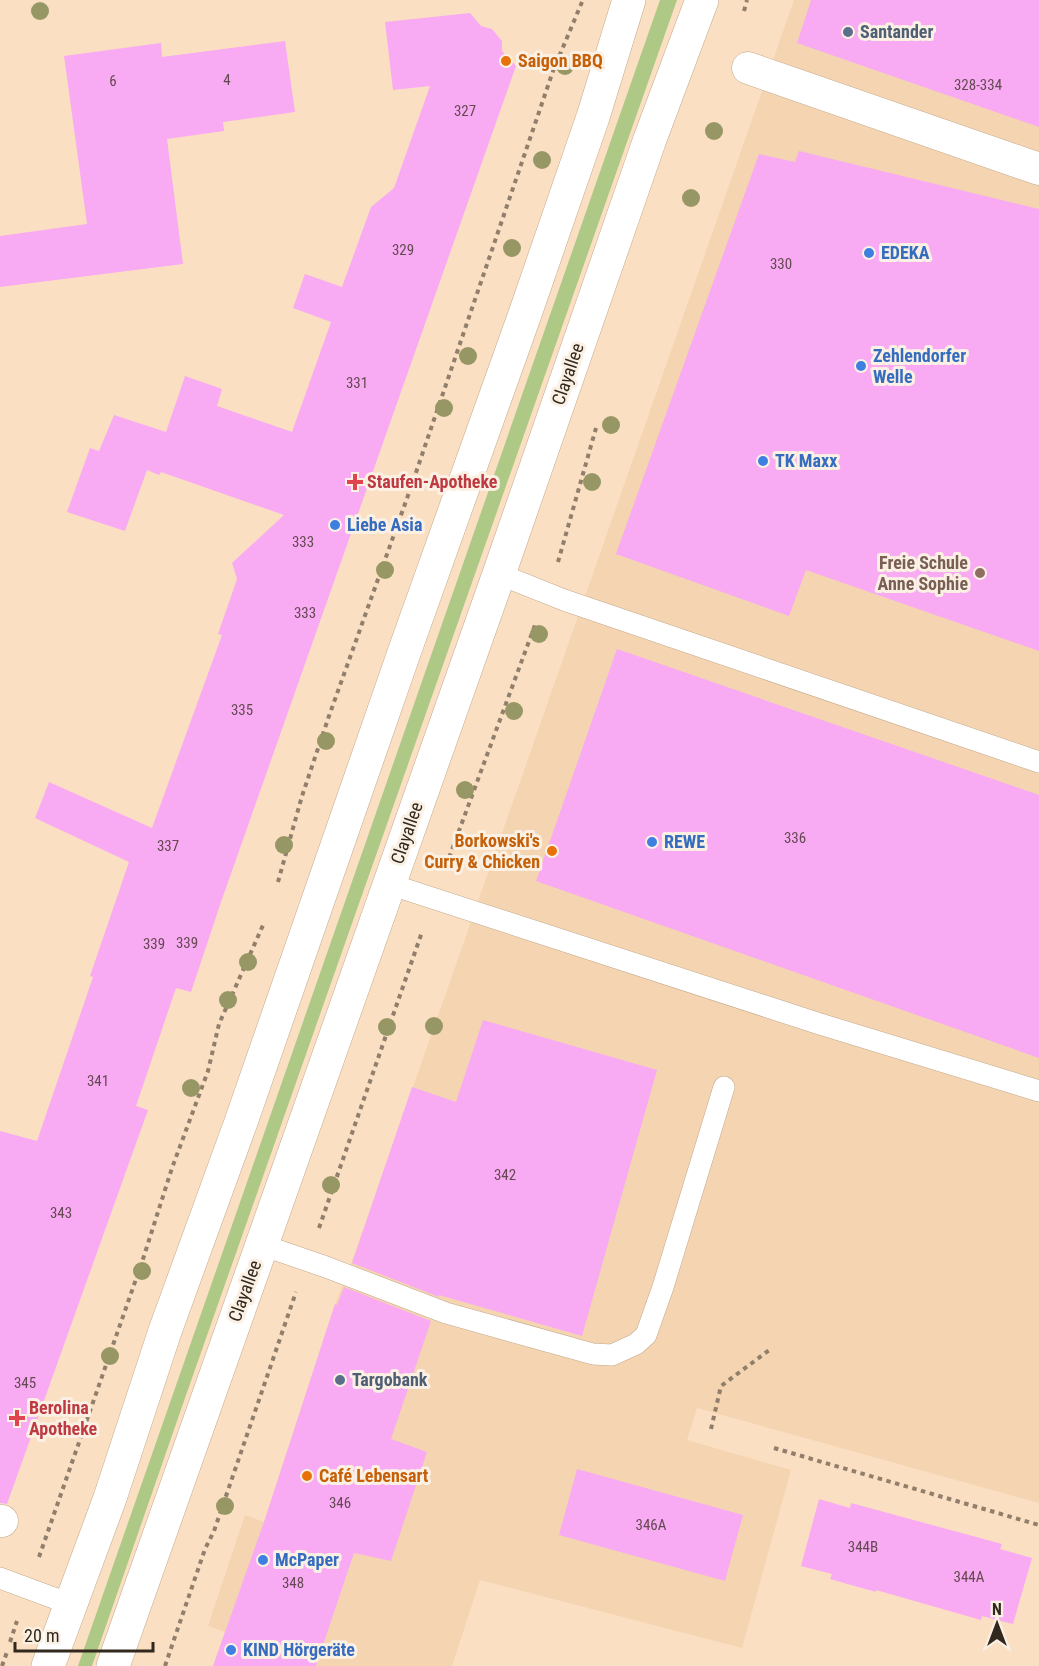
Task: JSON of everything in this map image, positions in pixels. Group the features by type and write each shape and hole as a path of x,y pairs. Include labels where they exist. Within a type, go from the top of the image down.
{"main road":[{"path":"48,1666 110,1498 165,1331 241,1122 525,314 593,117 629,0"},
{"name":"Clayallee","path":"113,1666 499,574 653,130 702,0"}],"street":[{"path":"748,68 1039,169"}],"lane":[{"path":"499,574 547,593 1039,762"},
{"path":"389,885 819,1024 1039,1091"},
{"path":"262,1245 446,1313 593,1354 612,1355 636,1344 645,1335 663,1287 724,1087"},
{"path":"0,1578 70,1604"}],"path":[{"path":"277,887 302,796 322,736 410,490 553,71 583,0"},
{"path":"740,20 747,0"},
{"path":"165,1666 434,898 557,565 597,425"},
{"path":"2,1666 27,1587 48,1537 172,1168 208,1071 219,1024 265,921"},
{"path":"711,1429 721,1386 772,1348"},
{"path":"774,1448 1039,1525"}],"shaded area":[{"path":"794,0 1039,0 1039,1503 697,1408 687,1440 791,1470 742,1648 480,1580 452,1666 213,1666 225,1632 208,1626 245,1515 264,1522 335,1304 351,1264"}],"green space":[{"path":"660,0 677,0 92,1666 78,1666"}],"building":[{"path":"811,0 1039,0 1039,127 797,43"},
{"path":"470,13 481,26 492,29 502,41 502,51 516,66 191,992 176,988 136,1106 148,1110 7,1504 0,1503 0,1131 37,1141 93,977 90,976 129,862 35,818 49,782 152,828 222,635 218,634 237,579 232,563 284,515 161,472 159,475 147,470 125,531 67,512 90,448 99,451 114,415 166,432 185,376 222,389 217,406 292,432 331,322 293,308 305,274 342,287 371,207 394,188 430,86 393,90 385,22"},
{"path":"285,41 295,112 223,122 224,131 167,139 183,264 0,287 0,236 87,224 64,56 161,43 162,57"},
{"name":"Zehlendorfer Welle","path":"799,151 1039,209 1039,651 806,570 789,616 616,554 759,154 795,162"},
{"path":"617,649 1039,795 1039,1058 536,881"},
{"path":"483,1020 657,1070 582,1336 439,1295 439,1297 352,1263 412,1087 456,1102"},
{"path":"344,1287 431,1321 391,1439 427,1452 391,1561 354,1553 316,1666 213,1666 264,1522 335,1304 337,1305"},
{"path":"577,1469 743,1515 725,1581 559,1535"},
{"path":"819,1499 850,1508 851,1503 1002,1544 1000,1549 1032,1558 1013,1624 982,1616 981,1620 876,1590 876,1592 830,1579 832,1574 801,1566"}],"place":[{"name":"Santander","path":"848,32"},
{"name":"Saigon BBQ","path":"506,61"},
{"name":"EDEKA","path":"869,253"},
{"name":"Zehlendorfer Welle","path":"861,366"},
{"name":"TK Maxx","path":"763,461"},
{"name":"Staufen-Apotheke","path":"355,482"},
{"name":"Liebe Asia","path":"335,525"},
{"name":"Freie Schule Anne Sophie","path":"980,573"},
{"name":"REWE","path":"652,842"},
{"name":"Borkowski's Curry & Chicken","path":"552,851"},
{"name":"Targobank","path":"340,1380"},
{"name":"Berolina Apotheke","path":"17,1418"},
{"name":"Café Lebensart","path":"307,1476"},
{"name":"McPaper","path":"263,1560"},
{"name":"KIND Hörgeräte","path":"231,1650"}]}
